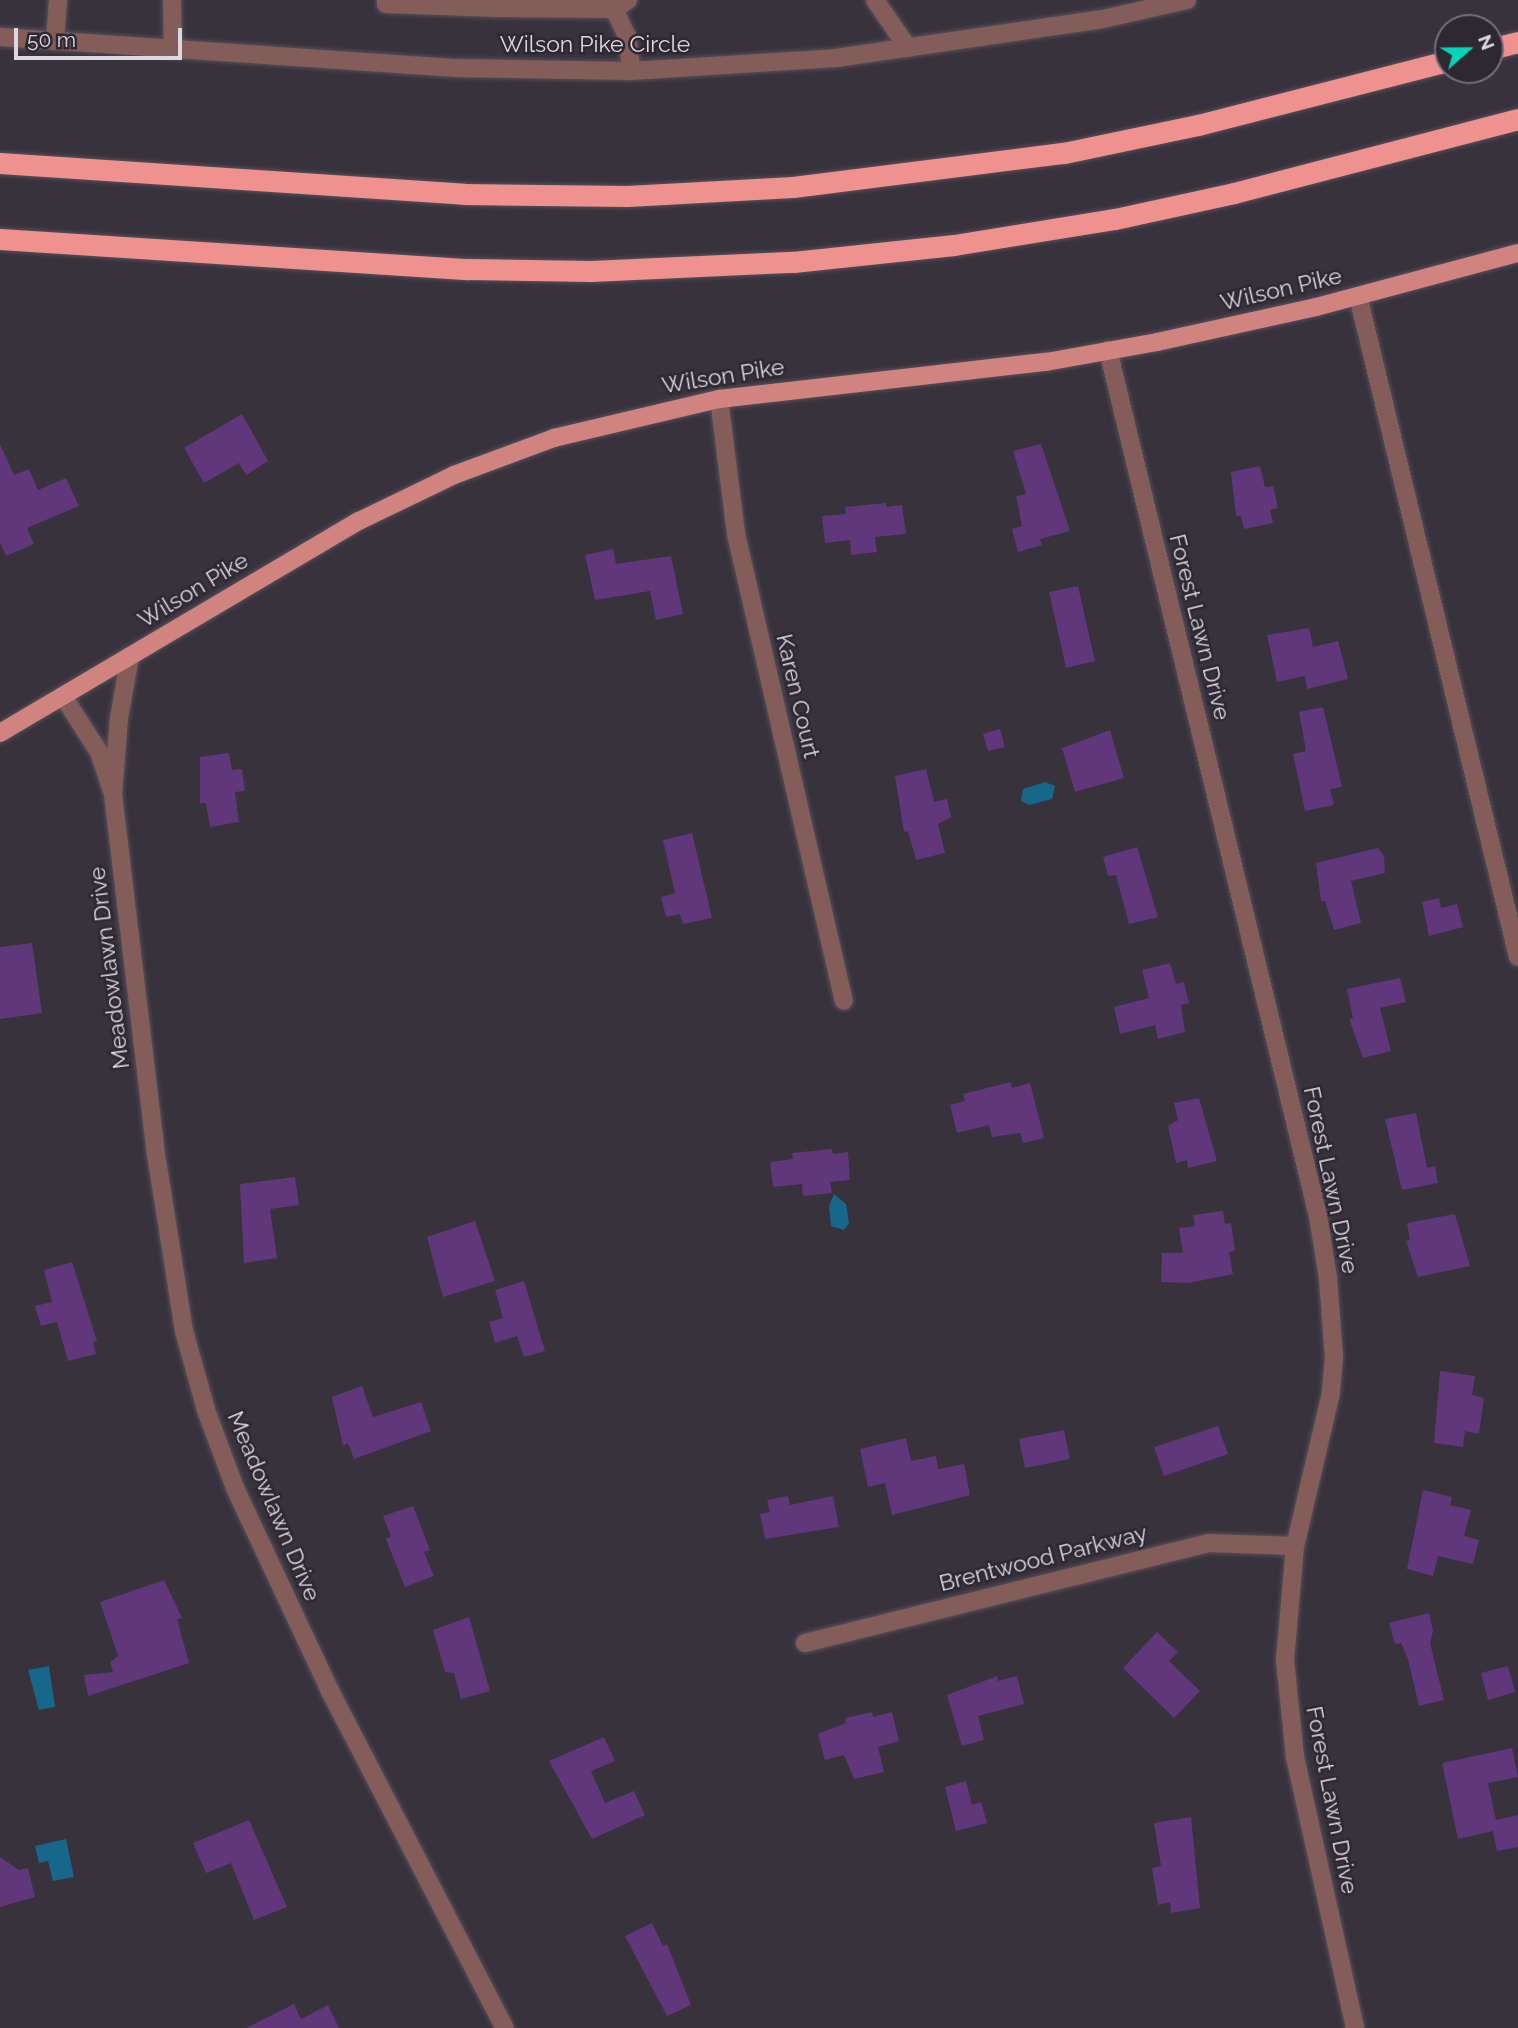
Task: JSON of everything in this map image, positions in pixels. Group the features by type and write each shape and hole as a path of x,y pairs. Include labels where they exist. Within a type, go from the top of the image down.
{"highway":[{"path":"0,163 464,194 627,196 793,187 1064,153 1198,125 1434,65"},
{"path":"0,239 468,269 591,271 793,262 954,245 1115,219 1234,193 1518,119"}],"main road":[{"name":"Wilson Pike","path":"0,733 337,532 422,488 582,429 719,399 1046,362 1357,296 1518,253"}],"street":[{"path":"55,41 58,0"},
{"path":"875,0 908,48"},
{"name":"Wilson Pike Circle","path":"0,37 453,68 631,71 723,68 908,48 1103,19 1187,0"},
{"path":"386,2 618,3 628,43 631,71"},
{"path":"170,3 173,50"},
{"path":"1357,296 1518,957"},
{"name":"Forest Lawn Drive","path":"1108,350 1323,1244 1334,1373 1325,1429 1295,1546 1285,1629 1289,1722 1355,2028"},
{"name":"Karen Court","path":"719,399 736,534 844,1001"},
{"name":"Meadowlawn Drive","path":"130,656 119,718 113,794 156,1154 184,1331 206,1410 235,1488 330,1691 505,2028"},
{"name":"Meadowlawn Drive","path":"63,696 99,752 113,794"},
{"name":"Brentwood Parkway","path":"805,1643 1209,1543 1295,1546"}],"water":[{"path":"1045,782 1055,786 1052,799 1029,805 1021,801 1023,789"},
{"path":"834,1194 846,1204 849,1223 844,1230 831,1226 829,1206"},
{"path":"49,1666 55,1707 39,1710 28,1670"},
{"path":"66,1839 74,1877 53,1881 48,1861 39,1863 35,1846"}],"building":[{"path":"242,414 268,461 246,475 239,463 204,483 184,448"},
{"path":"0,444 14,475 29,469 38,490 66,478 79,506 27,528 34,544 6,556 0,543"},
{"path":"1041,444 1070,531 1040,539 1042,545 1018,552 1012,529 1022,526 1016,496 1026,494 1013,451"},
{"path":"1260,466 1265,487 1273,486 1278,508 1270,510 1273,523 1244,529 1241,516 1236,516 1231,472"},
{"path":"886,503 886,507 902,505 906,534 875,537 877,552 851,555 850,540 825,543 822,516 846,514 845,507"},
{"path":"613,549 616,564 671,556 683,614 656,620 650,591 595,600 585,555"},
{"path":"1078,586 1095,661 1066,668 1049,592"},
{"path":"1309,628 1313,647 1338,641 1348,679 1307,689 1305,676 1277,682 1267,635"},
{"path":"1323,707 1342,787 1330,789 1334,805 1305,811 1293,754 1306,751 1299,712"},
{"path":"1000,729 1005,747 988,751 983,734"},
{"path":"1110,730 1124,778 1075,792 1062,748"},
{"path":"229,753 232,770 242,769 245,791 235,792 239,822 210,827 206,803 200,803 200,757"},
{"path":"926,769 934,802 947,799 951,817 938,824 945,853 916,860 908,831 904,832 895,776"},
{"path":"692,833 712,918 683,924 680,914 666,917 661,897 675,893 663,840"},
{"path":"1137,847 1158,917 1129,924 1116,875 1108,876 1103,857"},
{"path":"1378,848 1384,856 1385,873 1351,881 1361,923 1334,930 1325,901 1321,901 1316,863"},
{"path":"1439,898 1441,908 1457,904 1463,927 1429,936 1422,902"},
{"path":"32,943 42,1013 0,1019 0,947"},
{"path":"1170,963 1176,984 1184,982 1189,1003 1181,1005 1185,1032 1158,1039 1155,1025 1120,1034 1114,1007 1149,998 1142,970"},
{"path":"1400,978 1406,1002 1380,1008 1391,1051 1363,1058 1349,1019 1353,1018 1347,989"},
{"path":"1011,1082 1012,1088 1030,1083 1044,1138 1023,1143 1020,1133 992,1137 989,1125 957,1133 950,1105 965,1101 963,1094"},
{"path":"1199,1098 1217,1161 1188,1168 1187,1160 1176,1163 1168,1126 1178,1120 1174,1103"},
{"path":"1416,1113 1427,1168 1435,1166 1438,1183 1402,1190 1385,1119"},
{"path":"832,1149 833,1154 848,1152 850,1180 830,1182 832,1193 803,1196 802,1184 773,1187 770,1162 793,1159 792,1153"},
{"path":"295,1177 299,1205 270,1209 277,1258 244,1263 240,1184"},
{"path":"1223,1211 1225,1224 1231,1223 1235,1251 1229,1252 1233,1274 1189,1283 1161,1282 1162,1253 1183,1253 1179,1228 1195,1226 1193,1215"},
{"path":"1455,1214 1470,1266 1418,1277 1406,1241 1410,1240 1407,1223"},
{"path":"475,1221 495,1281 443,1297 427,1237"},
{"path":"72,1262 97,1341 93,1342 96,1354 68,1361 57,1322 41,1326 35,1306 52,1302 44,1270"},
{"path":"524,1281 545,1351 524,1357 517,1336 495,1343 489,1322 503,1318 495,1290"},
{"path":"1440,1371 1475,1376 1472,1395 1484,1398 1479,1434 1465,1431 1463,1447 1434,1443"},
{"path":"362,1386 373,1417 421,1402 431,1431 354,1459 348,1443 343,1446 332,1397"},
{"path":"1218,1426 1228,1454 1164,1476 1154,1447"},
{"path":"1064,1430 1070,1459 1025,1468 1019,1439"},
{"path":"906,1438 911,1461 936,1456 938,1469 964,1464 970,1495 892,1515 885,1483 868,1487 860,1449"},
{"path":"1423,1490 1452,1497 1450,1505 1471,1510 1464,1536 1479,1540 1473,1564 1438,1556 1433,1576 1407,1569"},
{"path":"788,1496 790,1505 833,1496 839,1527 765,1539 760,1514 770,1512 767,1500"},
{"path":"413,1506 430,1550 424,1552 434,1576 405,1587 386,1539 391,1536 383,1516"},
{"path":"164,1580 182,1618 177,1619 189,1663 88,1696 84,1675 113,1672 110,1662 118,1656 100,1602"},
{"path":"1429,1613 1433,1631 1430,1643 1444,1700 1419,1706 1408,1659 1401,1643 1395,1644 1389,1623"},
{"path":"469,1617 490,1691 461,1699 454,1673 445,1672 433,1630"},
{"path":"1157,1632 1178,1652 1169,1661 1200,1691 1174,1718 1123,1668"},
{"path":"1508,1666 1515,1692 1488,1700 1481,1673"},
{"path":"997,1676 998,1681 1017,1676 1024,1704 978,1716 984,1740 962,1746 947,1695"},
{"path":"872,1712 873,1717 892,1712 899,1741 878,1747 884,1772 854,1779 844,1755 825,1760 818,1734 846,1723 845,1718"},
{"path":"604,1737 615,1761 591,1771 605,1803 634,1791 645,1815 592,1839 549,1761"},
{"path":"1512,1748 1518,1777 1488,1783 1496,1820 1518,1815 1518,1847 1497,1851 1493,1831 1458,1839 1442,1763"},
{"path":"966,1781 972,1805 981,1802 987,1823 956,1831 945,1787"},
{"path":"1191,1817 1200,1908 1171,1913 1170,1902 1158,1905 1152,1868 1161,1866 1154,1823"},
{"path":"249,1820 287,1907 254,1920 231,1863 206,1873 193,1843"},
{"path":"0,1857 19,1870 28,1868 35,1897 0,1907"},
{"path":"652,1923 663,1946 667,1944 691,2005 667,2016 625,1936"},
{"path":"294,2004 301,2019 328,2005 339,2028 246,2028"}]}
